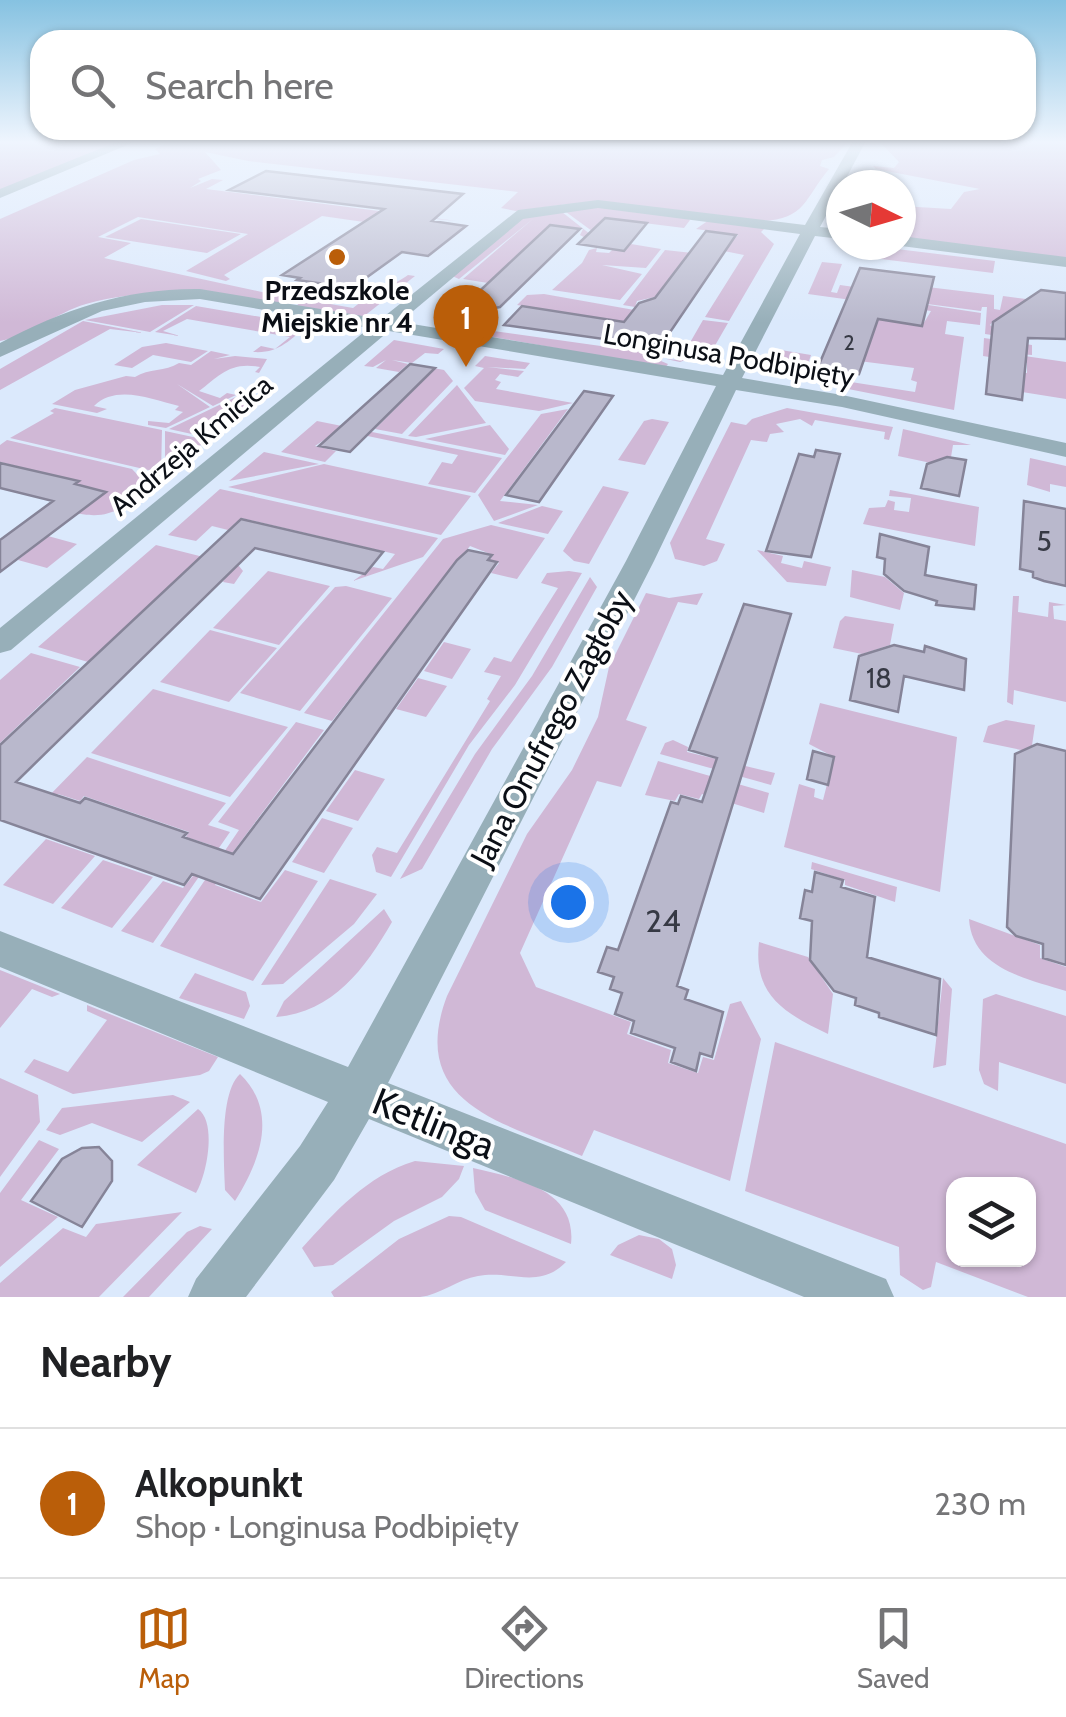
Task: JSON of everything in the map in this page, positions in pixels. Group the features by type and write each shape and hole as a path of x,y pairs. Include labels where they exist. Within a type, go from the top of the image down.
{"street":[{"name":"Andrzeja Kmicica","path":"0,643 498,228 524,213 598,204 826,232"},
{"name":"Jana Onufrego Zagłoby","path":"214,1297 317,1163 359,1093 635,570 728,384 826,232"},
{"path":"916,244 1066,262"},
{"name":"Longinusa Podbipięty","path":"0,352 84,309 170,294 208,295 854,404 1066,450"},
{"name":"Ketlinga","path":"0,949 868,1297"}],"shaded area":[{"path":"40,202 304,202 457,221 397,215 363,235 347,233 361,223 371,223 322,216 224,275 230,279 226,281 186,271 248,234 138,217 98,237 131,243 104,258 294,299 287,304 186,294 111,298 75,308 0,341 0,219"},
{"path":"508,202 806,202 788,216 762,221 568,204 516,211 501,208"},
{"path":"957,202 1066,202 1066,259 916,241 916,207 951,209"},
{"path":"587,206 690,220 684,228 604,218 592,231 566,212"},
{"path":"562,212 595,238 591,241 580,235 583,229 550,225 488,283 463,279 534,218 459,279 450,275 516,219"},
{"path":"141,219 241,234 207,253 105,237"},
{"path":"709,220 766,227 761,232 774,244 729,321 705,317 744,255 724,251 738,235 696,229"},
{"path":"631,244 661,249 646,268 602,265 642,274 620,300 552,290 582,263 589,250 624,251"},
{"path":"665,250 720,256 719,259 687,255 655,297 637,301 635,307 623,305"},
{"path":"916,251 995,261 993,273 889,260 916,260"},
{"path":"822,262 842,264 831,292 837,293 840,285 883,291 886,282 994,295 994,309 1000,310 1003,296 1066,304 1066,318 995,319 990,325 1005,337 985,334 987,307 981,311 889,299 981,313 980,325 947,321 945,334 964,337 954,410 808,381 776,360 781,350 811,355 807,367 819,377 915,392 917,382 911,380 914,368 859,361 863,351 868,351 876,319 922,326 931,311 808,294"},
{"path":"408,275 415,276 363,317 296,306 305,299 316,301 323,296 319,302 353,308 362,301 357,297 377,292"},
{"path":"544,294 640,311 634,323 517,305 527,295"},
{"path":"162,305 194,305 150,332 85,320"},
{"path":"196,306 308,325 275,349 290,337 187,319 163,331 180,336 155,332"},
{"path":"703,320 728,323 713,349 680,362 666,359 680,360"},
{"path":"83,321 144,333 110,329 0,390 0,369"},
{"path":"486,330 665,355 661,361 668,364 665,368 477,334"},
{"path":"984,338 1032,345 1032,355 996,352 1066,362 1066,399 1022,392 1022,373 1027,373 1027,363 983,356"},
{"path":"394,340 444,349 438,354 425,353 412,363 392,360 408,364 399,372 376,368 386,360 373,367 364,366"},
{"path":"166,343 208,351 191,362 153,355 132,368 114,365 142,347"},
{"path":"261,346 275,349 262,352 253,352"},
{"path":"211,351 230,355 214,359 267,359 259,373 255,372 260,367 233,368 199,391 220,398 227,393 236,395 213,406 177,384 210,407 166,428 148,425 148,421 169,423 183,412 175,410 179,406 146,397 123,394 103,399 94,406 107,409 97,413 52,404 75,390 179,363 191,365"},
{"path":"485,356 530,363 525,369 487,367 524,371 518,377 500,374 495,380 501,382 496,389 573,403 539,411 475,401 464,388 484,368 475,366"},
{"path":"423,366 444,370 453,381 402,434 375,429 432,372"},
{"path":"457,385 486,423 408,436"},
{"path":"240,395 258,399 210,438 169,429"},
{"path":"55,408 162,430 161,473 10,438 54,413 50,411"},
{"path":"787,408 893,427 889,440 884,439 885,432 815,420 812,426 800,419 776,424 784,432 770,434 767,442 751,440 706,539 725,544 717,561 704,566 675,559 670,543 731,422 746,425 752,419"},
{"path":"568,409 500,501 538,505 494,521 478,495 541,414"},
{"path":"317,421 502,458 475,493 428,484 442,462 452,464 458,455 339,430 315,446 336,451 325,462 281,452"},
{"path":"644,421 669,422 645,465 618,460"},
{"path":"490,425 509,449 505,455 425,439"},
{"path":"903,429 971,445 953,445 951,457 931,463 898,456"},
{"path":"165,431 207,440 165,474"},
{"path":"7,440 132,469 149,487 102,515 65,511 95,489 76,484 78,481 0,462 0,445"},
{"path":"264,452 319,464 229,481"},
{"path":"1030,458 1066,466 1066,487 1050,484 1050,492 1027,485"},
{"path":"324,464 471,496 441,535 228,487"},
{"path":"603,486 629,492 589,564 574,561 563,551"},
{"path":"220,489 438,538 423,557 353,581 373,567 383,569 395,554 241,518 228,530 212,526 196,541 168,535"},
{"path":"890,490 979,507 975,546 863,524 869,508 885,507 888,500 895,502 894,510 909,512 911,498 889,496"},
{"path":"542,506 563,511 548,534 498,523"},
{"path":"491,525 545,538 517,579 491,573 499,563 490,560 493,555 470,546 332,721 304,713 443,539"},
{"path":"48,536 77,544 47,568 18,560"},
{"path":"156,545 239,566 243,571 234,584 223,582 226,577 196,561 88,662 38,647"},
{"path":"757,550 783,556 781,563 802,568 804,561 831,567 826,586 787,582"},
{"path":"852,570 885,577 904,593 900,610 850,597"},
{"path":"268,571 330,586 279,645 213,628"},
{"path":"547,573 582,573 515,685 469,745 391,877 376,872 372,855 377,847 397,853 490,701 487,699 501,676 484,672 494,657 511,662 558,588 541,583"},
{"path":"590,577 597,587 552,667 492,749 422,869 400,879 475,754 532,676"},
{"path":"346,586 392,598 300,711 240,693 335,587"},
{"path":"646,593 669,598 703,593 697,605 678,602 626,720 647,727 621,787 597,781 520,953 536,987 631,1022 627,1034 671,1050 668,1063 698,1073 703,1057 714,1060 730,1004 741,1001 761,1039 730,1181 594,1130 582,1156 523,1132 471,1104 452,1086 440,1062 438,1033 447,996 527,834 572,770 598,717 609,667"},
{"path":"1013,596 1019,596 1018,612 1048,617 1049,602 1066,605 1053,606 1054,619 1066,621 1066,702 1014,690 1013,705 1007,702"},
{"path":"845,616 894,624 890,645 862,654 833,648"},
{"path":"210,630 277,648 229,702 160,682"},
{"path":"444,642 471,649 452,679 424,671"},
{"path":"31,653 80,667 0,743 0,680"},
{"path":"418,678 447,686 426,717 396,709"},
{"path":"153,689 288,727 230,797 91,753"},
{"path":"820,703 957,737 940,892 784,847 799,784 815,789 814,797 823,800 834,757 809,744"},
{"path":"1006,720 1035,725 1031,752 983,742 988,726"},
{"path":"296,722 324,730 227,860 232,862 215,885 261,902 285,870 318,881 253,981 160,946 239,830 218,822"},
{"path":"673,740 688,747 687,752 775,773 771,785 660,754 665,743"},
{"path":"87,757 226,803 208,825 230,832 153,943 121,931 163,881 183,888 208,858 203,855 211,845 186,837 189,832 84,796 80,801 58,794 48,803 44,801"},
{"path":"658,761 769,793 764,813 702,794 699,799 679,794 675,801 645,795"},
{"path":"355,770 385,779 358,821 326,811"},
{"path":"322,818 353,828 324,873 292,862"},
{"path":"46,839 95,856 53,904 3,885"},
{"path":"103,860 153,877 112,928 61,908"},
{"path":"812,862 897,887 895,902 811,869"},
{"path":"330,879 377,894 354,924 283,984 261,985"},
{"path":"384,909 392,922 345,985 314,1007 276,1017 284,1001"},
{"path":"969,919 1040,945 1040,958 1066,967 1066,991 1019,976 991,961 972,936"},
{"path":"759,942 808,957 833,994 828,1034 785,1010 775,1000 761,976"},
{"path":"0,970 60,994 52,997 32,989 0,1028"},
{"path":"195,973 246,992 250,1006 244,1019 179,998"},
{"path":"943,978 952,989 946,1065 933,1068"},
{"path":"996,994 1066,1016 1066,1084 999,1062 998,1091 984,1084 979,1070 983,999"},
{"path":"87,1005 218,1057 209,1071 200,1075 73,1094 24,1072 34,1059 68,1072 107,1020 87,1011"},
{"path":"775,1042 1066,1144 1066,1297 1028,1297 949,1267 1036,1267 1036,1177 946,1177 946,1266 936,1262 931,1287 923,1290 900,1275 899,1247 745,1191"},
{"path":"240,1074 259,1104 262,1137 252,1170 235,1201 225,1190 224,1128 229,1096"},
{"path":"0,1078 38,1095 40,1122 0,1177"},
{"path":"173,1095 190,1102 142,1142 92,1123 60,1135 46,1130 62,1108"},
{"path":"198,1109 204,1116 209,1137 204,1174 196,1193 137,1165"},
{"path":"39,1140 59,1149 21,1200 58,1217 0,1267 0,1193"},
{"path":"415,1161 464,1166 459,1179 442,1197 394,1221 333,1265 314,1267 302,1248 327,1221 366,1186"},
{"path":"473,1168 524,1182 554,1198 570,1225 571,1244 485,1210 475,1192"},
{"path":"182,1212 99,1297 0,1297 0,1283 63,1228 86,1237 96,1224"},
{"path":"449,1216 461,1217 566,1262 546,1275 478,1276 420,1297 334,1297 331,1292 399,1239"},
{"path":"200,1226 212,1229 149,1297 123,1297 187,1232"},
{"path":"639,1235 659,1239 672,1249 676,1265 672,1279 610,1255 618,1245"}],"building":[{"path":"323,202 454,202 432,221 466,226 428,256 402,252 352,288 282,275 384,209"},
{"path":"605,218 647,223 624,251 578,244"},
{"path":"550,225 580,229 500,307 454,315"},
{"path":"706,231 736,235 660,347 504,325 522,306 624,322 639,303 655,298"},
{"path":"860,268 934,277 922,326 878,319 859,374 818,367"},
{"path":"1041,290 1066,293 1066,339 1028,338 1022,400 986,394 993,322"},
{"path":"410,364 435,368 350,452 319,446"},
{"path":"584,391 613,396 539,502 506,495"},
{"path":"816,450 840,454 811,557 766,551 799,454 814,457"},
{"path":"947,457 966,460 959,496 921,488 927,464"},
{"path":"0,463 79,481 75,484 106,492 0,572 0,540 53,501 0,488"},
{"path":"1024,501 1066,509 1066,586 1020,569"},
{"path":"241,519 383,552 365,574 255,548 16,782 80,803 85,798 187,833 183,837 233,854 457,560 468,550 492,555 488,560 497,562 260,899 192,874 184,885 0,820 0,745"},
{"path":"880,534 929,547 925,575 976,585 974,609 936,605 937,601 904,591 884,574 885,559 877,557"},
{"path":"744,604 791,614 677,986 688,990 685,999 723,1012 712,1057 700,1053 696,1071 671,1062 675,1048 631,1033 634,1021 615,1014 622,993 610,989 614,977 598,972 607,947 618,950 671,802 678,804 681,796 702,802 717,758 689,750"},
{"path":"894,645 924,652 925,646 966,659 964,690 904,676 898,712 850,700 859,656"},
{"path":"1037,744 1066,751 1066,965 1043,958 1043,944 1016,936 1007,927 1015,754"},
{"path":"813,751 834,757 828,785 807,779"},
{"path":"815,872 843,880 841,887 875,897 867,957 940,979 936,1035 855,1005 856,998 834,991 810,960 812,921 800,918 805,890 812,892"},
{"path":"99,1147 112,1161 112,1181 82,1227 31,1201 62,1159 82,1148"}],"place":[{"name":"Przedszkole Miejskie nr 4","path":"337,257"},
{"name":"Alkopunkt","path":"466,367"}]}
